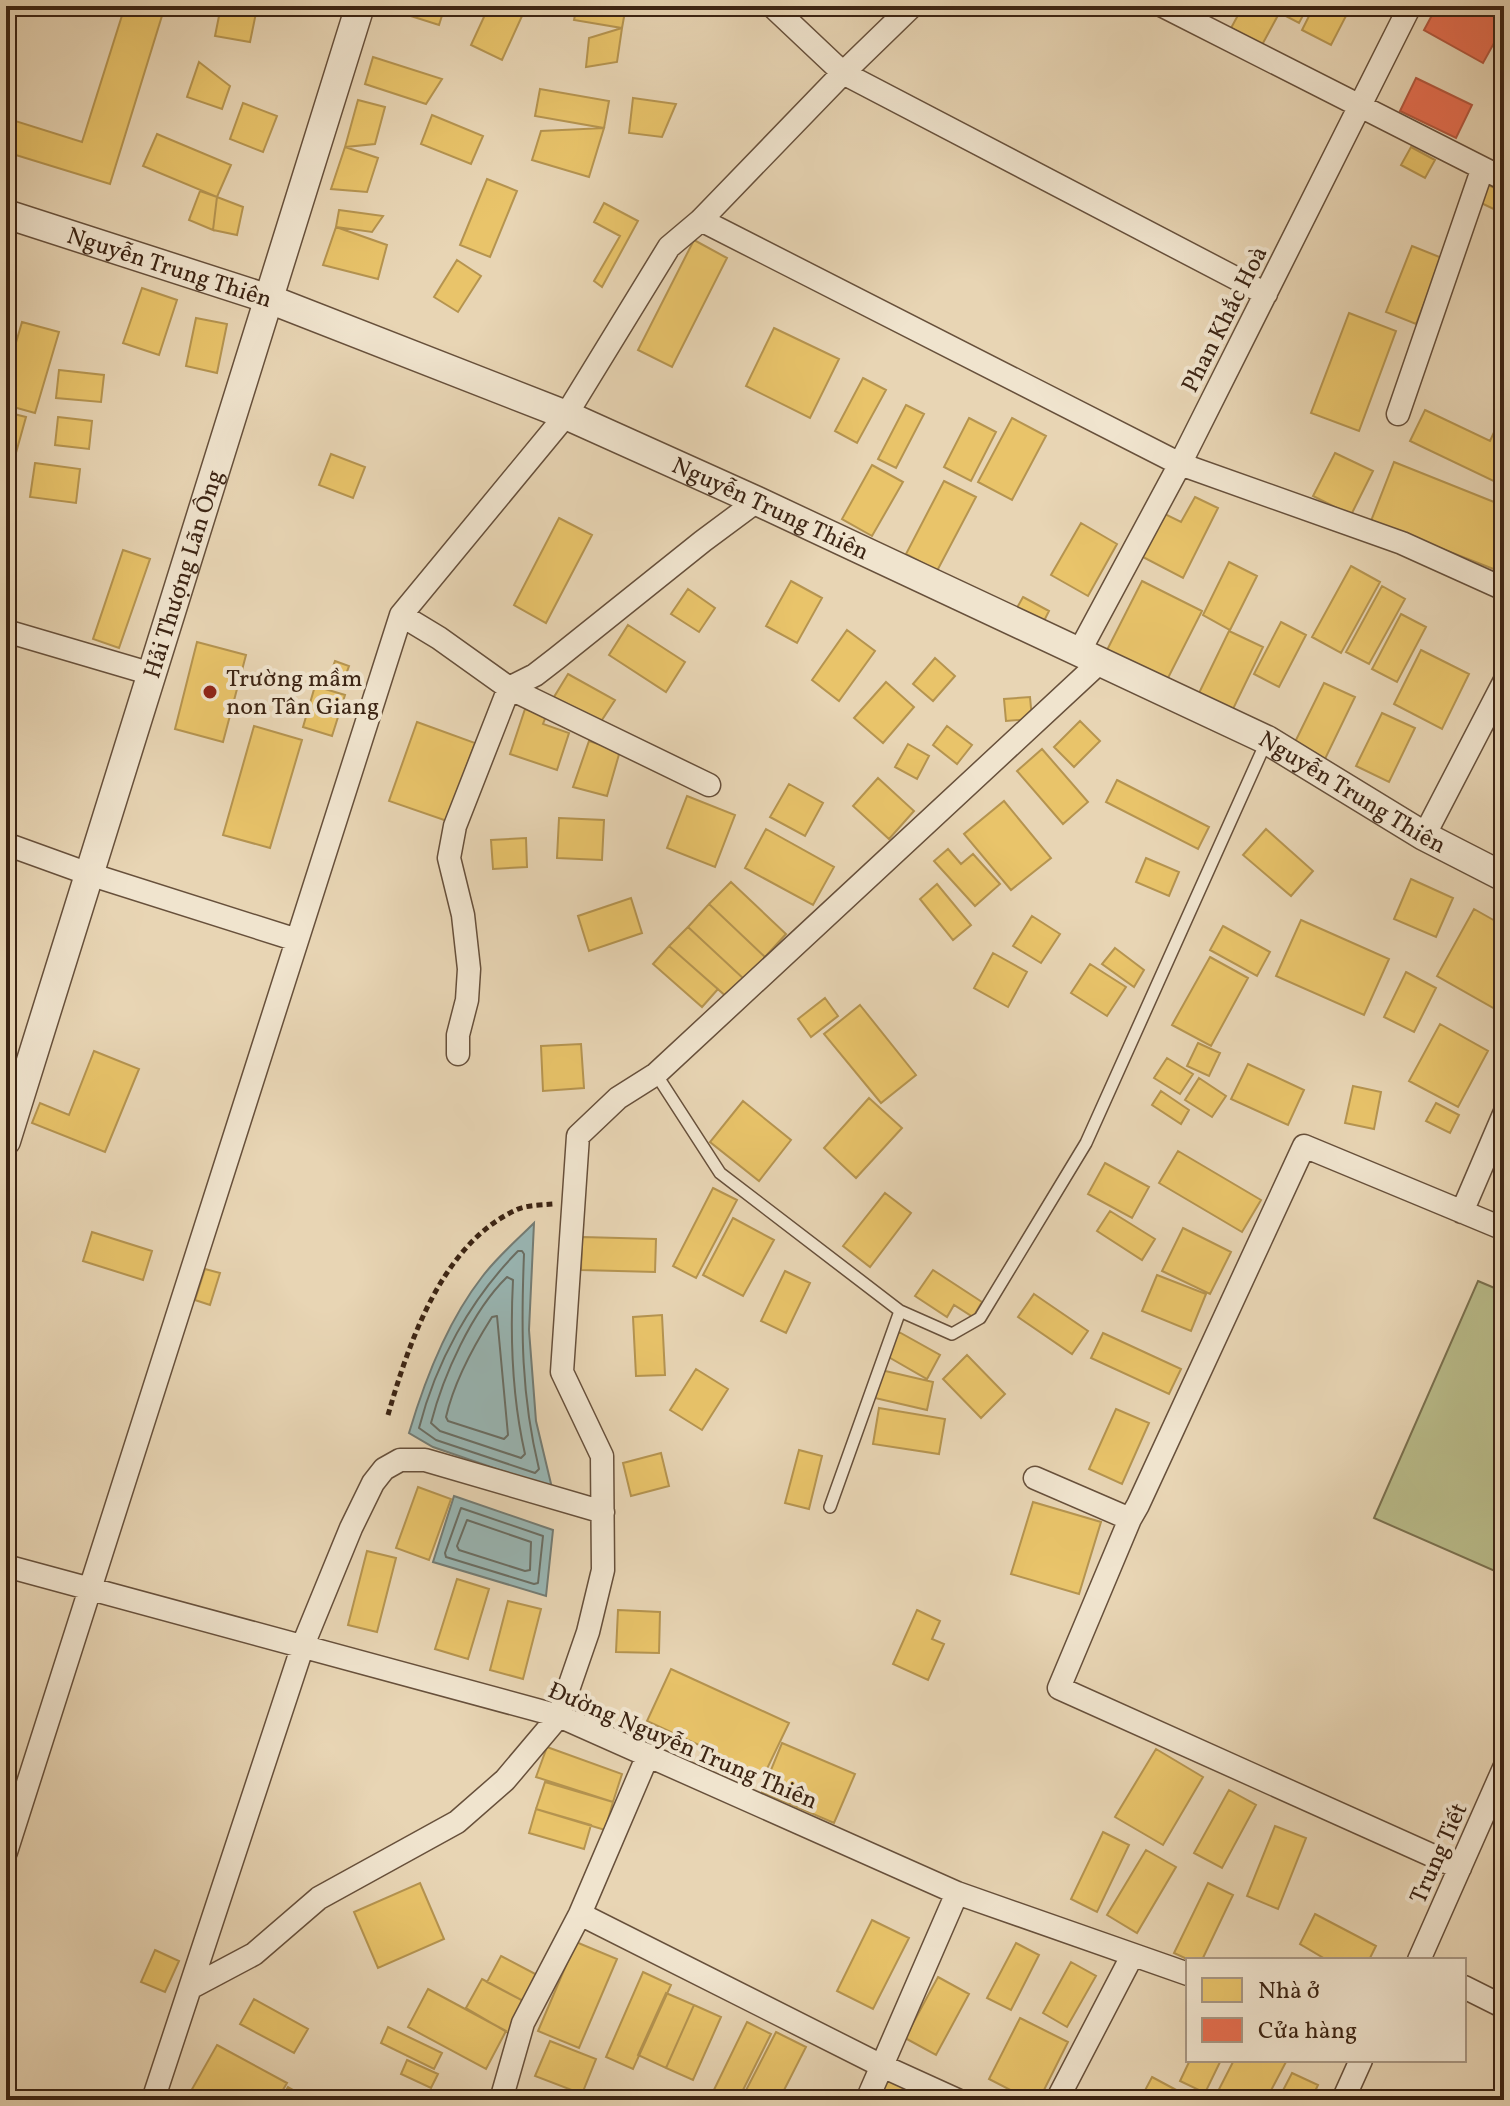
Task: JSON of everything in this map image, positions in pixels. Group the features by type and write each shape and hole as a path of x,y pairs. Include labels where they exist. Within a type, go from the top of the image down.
{"street":[{"name":"Hải Thượng Lãn Ông","path":"6,1141 360,6"},
{"path":"772,6 843,73 1266,294"},
{"path":"6,1852 401,615 566,415 669,247 701,220 912,6"},
{"path":"1163,6 1504,179"},
{"name":"Phan Khắc Hoà","path":"559,1716 588,1632 603,1570 602,1456 562,1372 578,1136 618,1098 656,1074 1090,657 1180,464 1410,6"},
{"path":"1398,414 1482,170"},
{"name":"Nguyễn Trung Thiên","path":"6,214 269,299 566,415 1267,740 1424,836 1504,877"},
{"path":"701,220 1180,464 1402,543 1504,589"},
{"path":"458,1054 458,1035 467,1000 469,969 463,915 449,858 455,826 509,688 535,675 757,501"},
{"path":"401,615 509,688 709,785"},
{"path":"6,631 152,674"},
{"path":"1424,836 1504,682"},
{"path":"6,844 89,874 297,940"},
{"path":"1462,1212 1504,1114"},
{"path":"1460,1868 1059,1688 1130,1519 1304,1146 1504,1229"},
{"path":"153,2100 303,1645 373,1483 393,1461 411,1458 603,1512"},
{"path":"1035,1478 1130,1519"},
{"name":"Đường Nguyễn Trung Thiên","path":"6,1566 559,1716 957,1893 1186,1973"},
{"path":"190,1988 254,1954 319,1898 457,1822 505,1780 559,1716"},
{"path":"501,2100 523,2023 580,1914 648,1755"},
{"name":"Trung Tiết","path":"1420,1958 1504,1768"},
{"path":"867,2100 957,1893"},
{"path":"580,1914 880,2065 957,2100"},
{"path":"1057,2100 1132,1956"},
{"path":"1466,1988 1504,2007"},
{"path":"1343,2100 1360,2062"}],"lane":[{"path":"656,1074 720,1173 900,1311 952,1334 980,1318 1086,1143 1267,740"},
{"path":"830,1507 900,1311"}],"path":[{"path":"388,1415 404,1357 449,1268 476,1237 517,1209 573,1200"}],"green space":[{"path":"1478,1281 1504,1292 1504,1575 1374,1518"}],"water":[{"path":"534,1223 529,1330 536,1421 552,1488 433,1447 409,1433 430,1372 469,1294"},
{"path":"454,1496 553,1530 546,1596 433,1562"}],"building: Nhà ở":[{"path":"125,6 165,6 110,184 6,152 6,118 82,142"},
{"path":"221,6 257,8 250,42 215,36"},
{"path":"393,6 445,6 439,25 392,10"},
{"path":"489,6 500,6 522,16 502,60 471,45"},
{"path":"577,6 626,6 622,28 574,20"},
{"path":"1243,6 1283,6 1262,45 1231,28"},
{"path":"1287,6 1308,6 1299,23 1282,14"},
{"path":"1314,6 1332,6 1347,14 1331,45 1302,30"},
{"path":"622,28 617,62 586,67 589,38"},
{"path":"373,57 442,79 426,104 365,84"},
{"path":"199,62 230,86 222,109 187,97"},
{"path":"540,89 609,101 604,128 535,116"},
{"path":"633,98 676,104 662,137 629,133"},
{"path":"358,100 385,107 375,144 345,147"},
{"path":"243,103 277,116 263,152 230,139"},
{"path":"432,115 483,136 471,164 421,144"},
{"path":"604,128 589,177 532,160 541,131"},
{"path":"157,134 231,165 217,197 143,166"},
{"path":"345,147 378,158 367,192 331,189"},
{"path":"1411,147 1435,160 1425,178 1401,165"},
{"path":"487,179 517,191 490,257 460,245"},
{"path":"1488,185 1504,192 1502,213 1479,202"},
{"path":"200,191 217,197 213,230 189,220"},
{"path":"217,197 243,207 237,235 213,230"},
{"path":"604,203 638,221 602,287 594,281 620,236 594,222"},
{"path":"339,210 383,216 372,232 336,227"},
{"path":"336,227 387,245 378,279 323,265"},
{"path":"694,240 727,258 672,367 638,350"},
{"path":"1412,246 1442,258 1416,324 1386,312"},
{"path":"457,260 481,276 458,312 434,297"},
{"path":"142,288 177,300 159,355 123,343"},
{"path":"1349,313 1396,331 1359,431 1311,413"},
{"path":"196,318 227,324 217,373 186,366"},
{"path":"22,322 59,332 35,413 6,405 6,377"},
{"path":"774,328 839,359 810,418 746,386"},
{"path":"59,370 104,375 101,402 56,398"},
{"path":"863,378 886,390 857,443 835,431"},
{"path":"906,405 924,414 896,468 878,459"},
{"path":"1425,410 1490,441 1501,417 1504,418 1504,486 1410,441"},
{"path":"6,412 26,417 14,460 6,458"},
{"path":"58,417 92,421 89,449 55,445"},
{"path":"969,418 996,432 971,481 944,467"},
{"path":"1012,418 1046,436 1012,500 978,482"},
{"path":"1335,453 1373,471 1351,515 1313,496"},
{"path":"331,454 365,467 353,498 319,485"},
{"path":"6,458 14,460 6,487"},
{"path":"1394,462 1504,506 1504,549 1496,570 1371,521"},
{"path":"35,463 80,469 76,503 30,497"},
{"path":"872,465 903,482 872,536 842,519"},
{"path":"944,481 976,497 937,571 906,554"},
{"path":"1195,497 1218,508 1183,578 1141,556 1163,513 1181,522"},
{"path":"559,518 592,535 546,623 514,605"},
{"path":"1081,523 1117,544 1088,596 1051,575"},
{"path":"123,550 150,559 119,648 93,639"},
{"path":"1229,562 1257,576 1230,630 1203,615"},
{"path":"1351,566 1380,582 1341,653 1312,637"},
{"path":"791,581 822,598 797,643 766,626"},
{"path":"1142,581 1202,611 1167,680 1107,650"},
{"path":"1382,586 1405,599 1369,664 1346,652"},
{"path":"688,589 715,608 699,632 671,614"},
{"path":"1023,597 1049,611 1041,627 1014,613"},
{"path":"1401,614 1426,627 1397,682 1372,669"},
{"path":"1281,622 1306,635 1279,687 1254,674"},
{"path":"628,625 685,662 666,692 609,655"},
{"path":"847,630 875,651 839,701 812,680"},
{"path":"1229,631 1263,647 1233,709 1199,693"},
{"name":"Trường mầm non Tân Giang","path":"197,642 246,655 223,742 175,729"},
{"path":"1421,650 1469,674 1442,729 1394,704"},
{"path":"935,658 955,676 933,701 913,684"},
{"path":"335,661 349,666 341,688 327,683"},
{"path":"568,674 615,700 600,723 554,697"},
{"path":"886,682 914,707 883,743 854,718"},
{"path":"1324,683 1355,697 1325,759 1294,744"},
{"path":"315,686 345,695 332,736 303,727"},
{"path":"1030,697 1032,719 1006,721 1004,699"},
{"path":"525,709 546,716 543,724 569,733 557,770 510,754"},
{"path":"1382,713 1415,728 1389,782 1356,766"},
{"path":"1080,721 1100,741 1074,767 1054,747"},
{"path":"417,722 475,743 447,821 389,801"},
{"path":"254,726 302,740 270,848 223,835"},
{"path":"947,726 972,745 957,764 933,745"},
{"path":"589,741 620,751 607,796 573,787"},
{"path":"908,744 929,756 917,779 895,767"},
{"path":"1042,749 1088,802 1063,824 1017,771"},
{"path":"878,778 914,811 889,839 853,806"},
{"path":"1117,780 1209,827 1198,849 1106,802"},
{"path":"789,784 823,803 805,836 770,817"},
{"path":"687,796 735,815 715,867 667,848"},
{"path":"1004,801 1051,858 1011,890 964,834"},
{"path":"559,818 604,820 602,860 557,858"},
{"path":"766,829 834,867 813,905 745,868"},
{"path":"1266,829 1313,871 1291,896 1243,855"},
{"path":"526,838 527,867 493,869 491,840"},
{"path":"948,849 961,864 973,854 1000,884 975,906 934,861"},
{"path":"1146,858 1179,872 1169,896 1136,882"},
{"path":"1411,879 1453,898 1436,937 1394,919"},
{"path":"731,882 786,934 765,957 709,904"},
{"path":"937,884 971,925 953,940 920,899"},
{"path":"631,898 642,933 589,951 578,916"},
{"path":"709,904 765,957 745,980 688,927"},
{"path":"1474,909 1504,926 1504,1014 1437,976"},
{"path":"1032,916 1060,934 1041,963 1013,946"},
{"path":"1301,920 1389,959 1364,1015 1276,976"},
{"path":"1223,926 1270,952 1257,976 1210,950"},
{"path":"688,927 745,980 728,998 669,946"},
{"path":"669,946 718,989 702,1007 653,964"},
{"path":"1115,948 1144,970 1134,987 1102,964"},
{"path":"993,953 1027,972 1008,1007 974,988"},
{"path":"1210,957 1248,978 1211,1046 1172,1025"},
{"path":"1090,964 1126,987 1107,1016 1071,993"},
{"path":"1406,972 1436,988 1414,1032 1384,1017"},
{"path":"825,998 838,1016 811,1037 798,1019"},
{"path":"860,1005 916,1075 881,1103 824,1034"},
{"path":"1440,1024 1488,1051 1458,1107 1409,1081"},
{"path":"1198,1043 1220,1053 1209,1076 1187,1066"},
{"path":"581,1044 584,1088 543,1091 541,1046"},
{"path":"94,1051 139,1069 105,1152 32,1123 40,1103 69,1115"},
{"path":"1167,1058 1193,1074 1180,1094 1154,1078"},
{"path":"1248,1064 1304,1090 1288,1125 1231,1099"},
{"path":"1199,1078 1226,1096 1212,1117 1185,1100"},
{"path":"1353,1086 1381,1092 1374,1129 1345,1123"},
{"path":"1161,1091 1189,1110 1181,1124 1152,1105"},
{"path":"869,1098 902,1128 856,1178 824,1148"},
{"path":"743,1101 791,1140 759,1181 710,1142"},
{"path":"1436,1103 1459,1115 1450,1133 1426,1121"},
{"path":"1178,1151 1261,1200 1242,1232 1159,1183"},
{"path":"1105,1163 1149,1187 1132,1218 1088,1194"},
{"path":"713,1188 737,1200 696,1278 673,1266"},
{"path":"885,1193 911,1213 870,1267 843,1246"},
{"path":"1110,1211 1155,1239 1142,1260 1097,1231"},
{"path":"733,1218 774,1240 743,1296 703,1275"},
{"path":"1183,1228 1231,1252 1210,1294 1162,1271"},
{"path":"92,1232 152,1251 143,1280 83,1261"},
{"path":"582,1237 656,1239 655,1272 581,1270"},
{"path":"205,1269 220,1273 210,1305 195,1300"},
{"path":"933,1270 982,1302 973,1317 954,1305 947,1317 915,1296"},
{"path":"785,1271 810,1283 786,1333 761,1321"},
{"path":"1157,1275 1206,1294 1191,1331 1142,1311"},
{"path":"1034,1294 1088,1331 1072,1354 1018,1317"},
{"path":"662,1315 665,1375 636,1376 633,1317"},
{"path":"899,1332 940,1355 927,1379 885,1355"},
{"path":"1103,1333 1181,1369 1169,1394 1091,1358"},
{"path":"967,1355 1005,1394 981,1418 943,1379"},
{"path":"696,1369 728,1389 702,1430 670,1410"},
{"path":"881,1370 933,1382 927,1410 875,1398"},
{"path":"879,1408 945,1419 939,1454 873,1444"},
{"path":"1116,1409 1149,1423 1122,1484 1089,1469"},
{"path":"799,1450 822,1456 809,1509 785,1503"},
{"path":"661,1453 669,1486 631,1496 623,1463"},
{"path":"418,1487 451,1499 429,1560 396,1548"},
{"path":"1033,1502 1101,1522 1079,1594 1011,1574"},
{"path":"6,1503 14,1505 6,1530"},
{"path":"367,1551 396,1558 377,1632 348,1625"},
{"path":"457,1579 489,1589 468,1659 435,1649"},
{"path":"508,1601 541,1609 523,1679 490,1670"},
{"path":"618,1610 660,1612 659,1653 616,1652"},
{"path":"917,1610 940,1621 932,1639 944,1644 928,1680 893,1664"},
{"path":"671,1669 789,1723 764,1775 647,1721"},
{"path":"782,1743 855,1774 834,1823 762,1792"},
{"path":"547,1747 622,1774 613,1802 536,1777"},
{"path":"1156,1749 1203,1777 1163,1845 1115,1817"},
{"path":"545,1782 613,1802 605,1830 536,1809"},
{"path":"1229,1790 1256,1805 1222,1868 1194,1853"},
{"path":"536,1809 591,1825 584,1849 529,1833"},
{"path":"1275,1826 1306,1838 1278,1909 1247,1896"},
{"path":"1103,1832 1129,1845 1097,1912 1071,1899"},
{"path":"1146,1850 1176,1867 1137,1933 1107,1915"},
{"path":"420,1883 444,1939 378,1968 354,1912"},
{"path":"1208,1883 1233,1895 1203,1958 1186,1959 1174,1953"},
{"path":"1315,1914 1376,1946 1370,1958 1324,1958 1300,1944"},
{"path":"872,1920 909,1938 873,2009 837,1991"},
{"path":"576,1942 617,1959 579,2048 538,2031"},
{"path":"1016,1943 1039,1955 1011,2010 987,1998"},
{"path":"155,1950 179,1961 165,1992 141,1982"},
{"path":"501,1956 541,1977 527,2003 487,1982"},
{"path":"1071,1962 1096,1976 1067,2027 1043,2013"},
{"path":"643,1972 671,1985 633,2069 606,2057"},
{"path":"938,1977 969,1994 936,2055 905,2038"},
{"path":"482,1979 527,2003 510,2034 466,2008"},
{"path":"428,1989 506,2031 486,2069 408,2027"},
{"path":"666,1993 694,2005 666,2068 638,2055"},
{"path":"254,1999 308,2029 294,2053 240,2024"},
{"path":"694,2005 721,2017 693,2080 666,2068"},
{"path":"1020,2018 1068,2042 1039,2100 1030,2100 989,2079"},
{"path":"747,2022 771,2034 738,2100 709,2100"},
{"path":"388,2027 442,2053 434,2069 381,2043"},
{"path":"776,2032 806,2047 779,2100 741,2100"},
{"path":"550,2041 596,2059 582,2094 535,2076"},
{"path":"217,2045 287,2083 277,2100 208,2100 191,2091"},
{"path":"407,2060 438,2074 431,2088 401,2074"},
{"path":"1189,2062 1220,2062 1205,2093 1180,2081"},
{"path":"1233,2062 1286,2062 1266,2100 1214,2099"},
{"path":"1292,2073 1318,2085 1311,2100 1278,2100"},
{"path":"1152,2077 1195,2100 1140,2100"},
{"path":"888,2078 914,2090 910,2100 879,2100"},
{"path":"288,2087 311,2100 280,2100"}],"building: Cửa hàng":[{"path":"1437,6 1504,6 1504,25 1483,63 1424,30"},
{"path":"1416,78 1472,105 1456,138 1400,111"}],"place":[{"name":"Trường mầm non Tân Giang","path":"210,692"}]}
